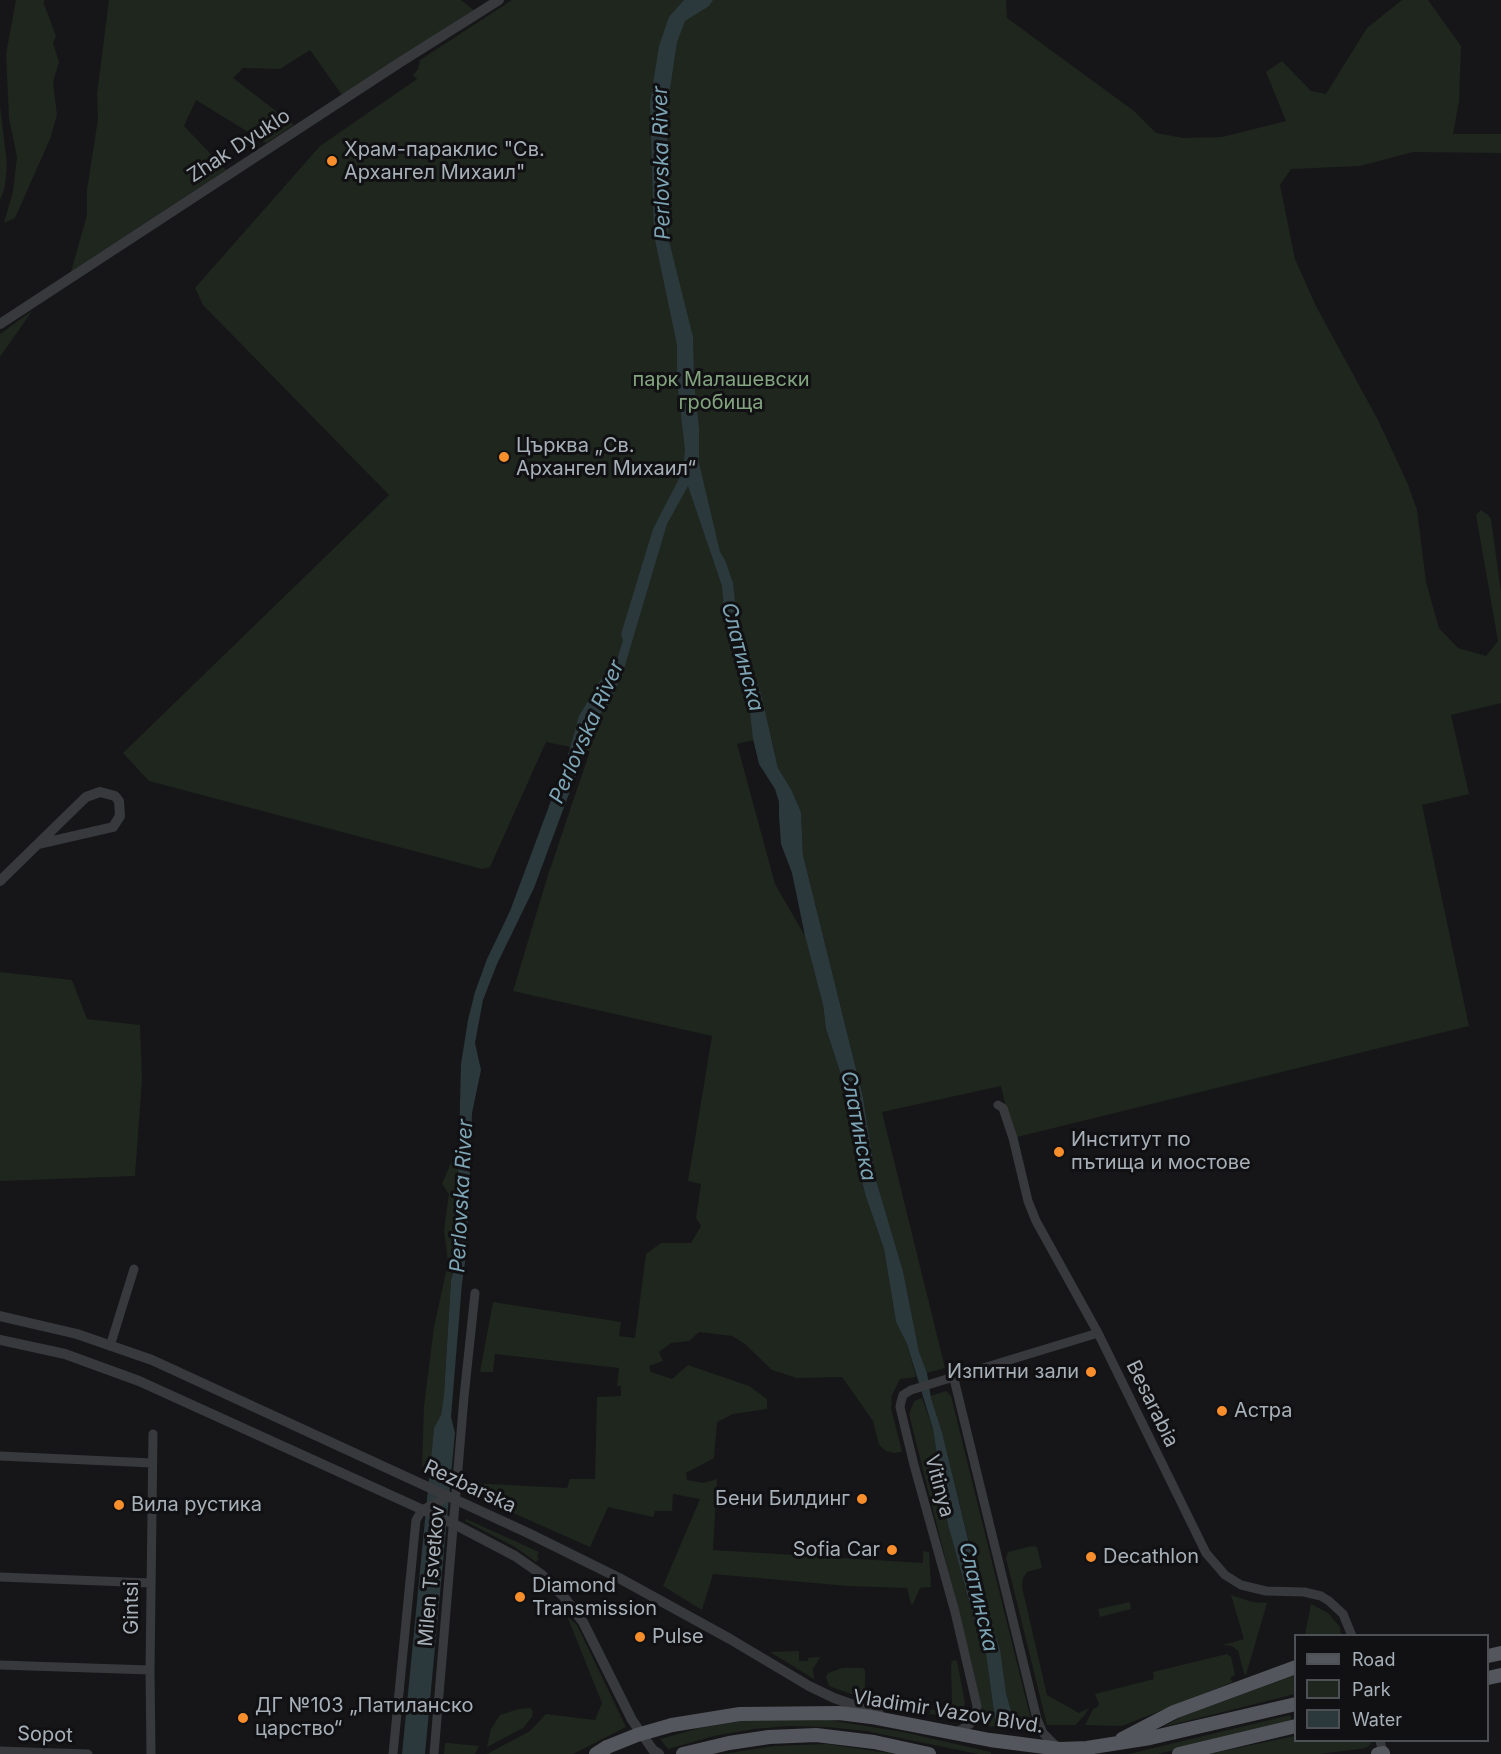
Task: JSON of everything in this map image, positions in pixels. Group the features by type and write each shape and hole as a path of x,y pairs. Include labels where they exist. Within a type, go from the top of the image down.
{"main road":[{"path":"1112,1744 1174,1712 1294,1668"},
{"name":"Vladimir Vazov Blvd.","path":"602,1751 637,1736 672,1725 740,1714 795,1712 839,1713 911,1724 990,1740 1060,1749 1150,1738 1294,1704"},
{"path":"1179,1754 1294,1726"},
{"name":"Vladimir Vazov Blvd.","path":"686,1753 769,1737 816,1736 874,1742 925,1754"}],"street":[{"name":"Zhak Dyuklo","path":"0,324 499,0"},
{"path":"0,881 86,797 100,792 115,796 119,801 120,816 113,827 39,844"},
{"name":"Besarabia","path":"998,1105 1003,1108 1013,1138 1028,1201 1036,1221 1098,1333 1206,1553 1231,1581 1266,1591 1304,1592 1321,1596 1337,1606 1348,1623 1352,1634"},
{"path":"110,1346 134,1269"},
{"name":"Milen Tsvetkov","path":"434,1754 454,1524 453,1499 475,1293"},
{"name":"Rezbarska","path":"0,1316 77,1334 152,1360 619,1578 809,1686 857,1707 911,1724"},
{"name":"Vitinya","path":"955,1733 970,1724 976,1716 977,1706 958,1621 900,1407 903,1395 910,1390 1098,1333"},
{"name":"Rezbarska","path":"0,1340 65,1354 139,1381 454,1524 515,1556 541,1574 564,1597 588,1631 632,1720 653,1750 659,1754"},
{"name":"Vitinya","path":"954,1378 1037,1719 1042,1733 1060,1749"},
{"name":"Gintsi","path":"151,1754 153,1434"},
{"path":"0,1456 152,1463"},
{"name":"Milen Tsvetkov","path":"393,1754 416,1520 422,1510 453,1499"},
{"path":"0,1577 151,1583"},
{"path":"0,1665 150,1670"},
{"name":"Sopot","path":"0,1751 88,1754"}],"green space":[{"path":"16,0 44,0 56,36 53,43 59,62 53,82 57,115 50,139 15,218 4,223 13,191 17,157 9,118 6,54"},
{"path":"109,0 461,0 475,11 342,95 310,50 280,69 243,68 233,78 294,125 266,143 196,100 184,126 226,170 71,272 87,215 87,190 98,119 97,94"},
{"name":"парк Малашевски гробища","path":"512,0 1006,0 1007,18 1134,111 1156,133 1183,138 1222,137 1286,121 1266,72 1282,61 1311,91 1326,94 1367,28 1402,0 1428,0 1461,46 1459,101 1453,134 1501,134 1501,153 1413,152 1360,166 1291,169 1280,185 1295,259 1316,306 1378,420 1407,482 1417,510 1426,582 1439,628 1458,648 1486,656 1498,641 1476,515 1481,510 1491,519 1501,592 1501,703 1451,715 1469,794 1422,805 1469,1026 1013,1138 1001,1086 882,1112 945,1368 927,1373 919,1353 903,1271 876,1180 863,1097 803,855 801,812 778,768 771,736 737,744 775,884 805,936 823,1005 826,1029 843,1081 865,1194 884,1249 896,1322 907,1344 916,1377 900,1379 892,1395 891,1408 902,1452 886,1451 879,1445 873,1421 842,1377 797,1378 772,1370 745,1344 732,1336 699,1332 689,1341 671,1343 659,1352 663,1361 649,1366 651,1372 672,1379 688,1365 749,1386 767,1399 767,1409 733,1414 717,1422 714,1458 686,1473 687,1480 703,1483 717,1479 713,1550 923,1563 923,1551 929,1552 931,1587 920,1588 913,1604 911,1604 907,1588 848,1586 713,1574 702,1610 663,1586 700,1499 673,1494 672,1511 655,1511 653,1517 608,1507 590,1547 468,1493 469,1483 567,1488 570,1479 595,1479 597,1397 621,1396 621,1386 617,1386 619,1368 495,1354 493,1372 480,1372 493,1302 621,1322 619,1336 635,1338 646,1254 661,1243 691,1243 701,1226 696,1218 701,1184 688,1181 712,1036 513,991 548,875 590,751 546,742 490,867 482,869 149,781 123,753 389,495 203,305 195,288 320,146 417,79 413,75 418,69 420,60"},
{"path":"0,106 7,164 5,186 0,200"},
{"path":"32,311 0,357 0,334"},
{"path":"0,972 72,980 87,1019 140,1025 142,1079 135,1176 0,1181"},
{"path":"460,1141 456,1263 451,1280 444,1394 441,1415 434,1429 430,1472 422,1467 424,1406 434,1327 448,1263 444,1230 449,1194 442,1184"},
{"path":"946,1391 951,1396 1034,1732 1023,1730 1011,1711 1006,1693 942,1432 931,1398 931,1396"},
{"path":"922,1398 933,1429 948,1525 986,1654 996,1727 988,1726 982,1712 909,1414 914,1401"},
{"path":"466,1519 539,1552 537,1557 539,1559 536,1562 515,1547 465,1521"},
{"path":"1032,1546 1037,1547 1042,1568 1027,1572 1023,1578 1022,1587 1047,1695 1079,1713 1089,1708 1075,1725 1047,1725 1006,1558 1008,1552"},
{"path":"1231,1595 1252,1602 1267,1603 1246,1675 1238,1651 1232,1646 1223,1645 1244,1639"},
{"path":"1130,1602 1131,1609 1100,1617 1098,1609"},
{"path":"1311,1604 1328,1613 1340,1627 1341,1634 1305,1634"},
{"path":"567,1616 577,1625 626,1727 573,1754 487,1754 530,1731 546,1714 595,1720 602,1703"},
{"path":"799,1651 799,1661 820,1657 813,1669 814,1679 770,1652"},
{"path":"1227,1654 1231,1657 1235,1675 1230,1678 1233,1682 1122,1726 1085,1725 1093,1709 1099,1704 1095,1694 1154,1679 1153,1672"},
{"path":"955,1660 965,1703 963,1710 954,1718 930,1714 930,1710 947,1710 951,1706 951,1665"},
{"path":"842,1668 863,1668 865,1687 871,1695 877,1698 905,1698 906,1708 862,1698 829,1686 826,1677 828,1673"},
{"path":"1294,1675 1294,1694 1163,1727 1183,1716"},
{"path":"530,1708 533,1711 532,1717 523,1728 487,1747 491,1729 500,1715"},
{"path":"1290,1715 1292,1722 1158,1754 1129,1754"},
{"path":"829,1720 903,1732 991,1752 991,1754 978,1754 866,1731 827,1727 788,1726 754,1729 714,1736 668,1749 660,1739 700,1728 742,1721"},
{"path":"1294,1736 1294,1742 1370,1742 1371,1744 1366,1748 1320,1754 1209,1754"},
{"path":"445,1743 479,1746 475,1754 444,1754"},
{"path":"827,1744 896,1754 723,1754 774,1746"}],"water":[{"path":"684,0 713,0 709,6 685,21 677,42 668,102 668,237 693,337 699,463 720,552 733,583 736,612 750,665 761,694 778,768 801,812 803,855 863,1097 876,1180 903,1271 919,1352 927,1373 931,1398 942,1432 974,1564 1000,1650 1006,1693 1011,1711 1023,1730 1028,1754 996,1727 986,1654 948,1525 933,1429 907,1344 896,1322 884,1249 865,1194 843,1081 826,1029 823,1005 792,873 781,844 779,802 775,789 759,764 753,739 748,694 724,609 722,586 688,486 667,524 623,672 610,702 595,720 534,888 497,964 483,1000 475,1043 481,1070 472,1113 467,1249 451,1417 455,1433 425,1754 402,1754 434,1428 441,1415 444,1394 451,1280 456,1263 461,1064 468,1020 487,959 510,911 568,755 579,716 606,671 615,666 623,640 621,634 653,529 683,471 685,450 677,381 677,345 654,235 650,103 659,46 669,17"}],"pier":[{"path":"993,1727 1027,1731 1031,1754 998,1754"}],"place":[{"name":"Храм-параклис \"Св. Архангел Михаил\"","path":"332,161"},
{"name":"Църква „Св. Архангел Михаил“","path":"504,457"},
{"name":"Институт по пътища и мостове","path":"1059,1152"},
{"name":"Изпитни зали","path":"1091,1372"},
{"name":"Астра","path":"1222,1411"},
{"name":"Бени Билдинг","path":"862,1499"},
{"name":"Вила рустика","path":"119,1505"},
{"name":"Sofia Car","path":"892,1550"},
{"name":"Decathlon","path":"1091,1557"},
{"name":"Diamond Transmission","path":"520,1597"},
{"name":"Pulse","path":"640,1637"},
{"name":"ДГ №103 „Патиланско царство“","path":"243,1718"}],"water label":[{"name":"Perlovska River","path":"662,163"},
{"name":"Слатинска","path":"742,657"},
{"name":"Perlovska River","path":"587,732"},
{"name":"Слатинска","path":"858,1126"},
{"name":"Perlovska River","path":"462,1196"},
{"name":"Слатинска","path":"978,1597"}]}
